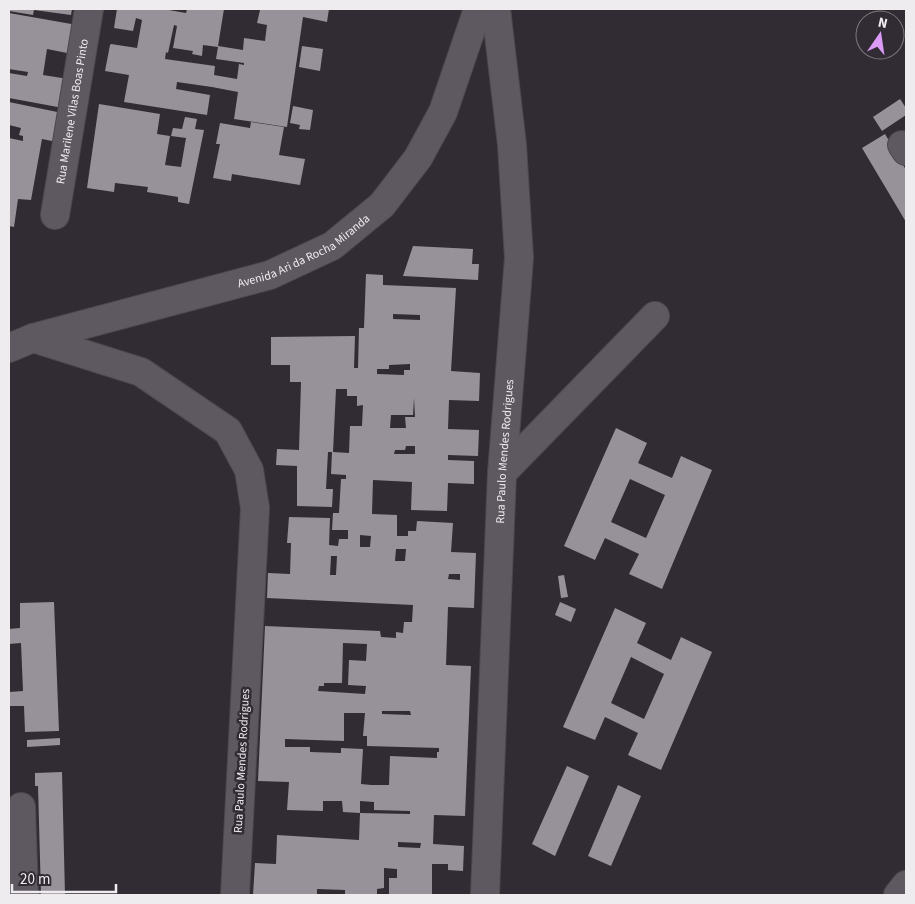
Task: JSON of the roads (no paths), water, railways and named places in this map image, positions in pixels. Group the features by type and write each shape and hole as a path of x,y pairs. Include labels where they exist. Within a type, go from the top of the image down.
{"street":[{"name":"Rua Marilene Vilas Boas Pinto","path":"56,215 89,9"},
{"name":"Avenida Ari da Rocha Miranda","path":"21,343 270,276 332,246 382,205 418,158 443,112 480,10"},
{"name":"Rua Paulo Mendes Rodrigues","path":"480,10 512,145 519,258 502,473 485,895"},
{"path":"502,473 655,316"},
{"name":"Rua Paulo Mendes Rodrigues","path":"21,343 141,372 228,431 249,470 255,508 235,895"},
{"path":"21,807 24,895"},
{"path":"898,895 906,885"}]}
